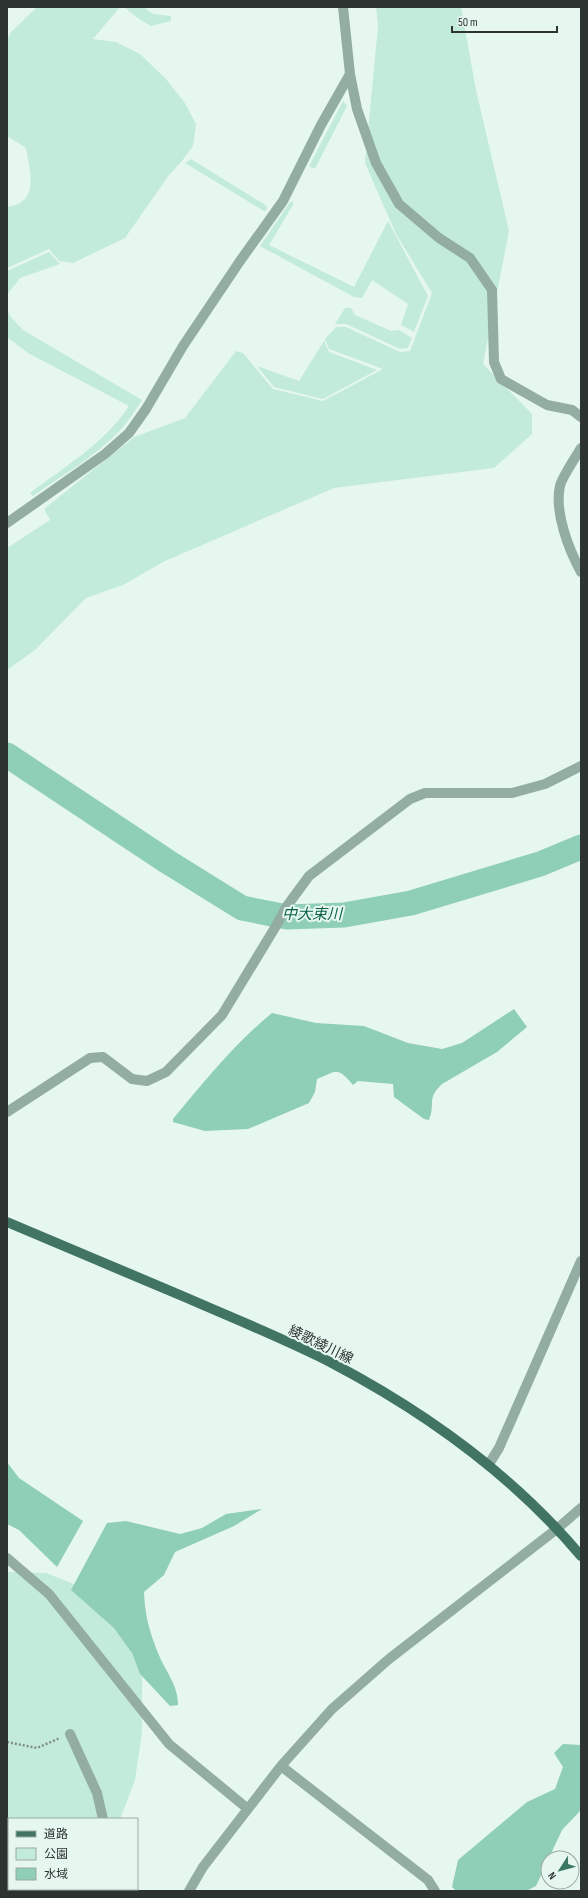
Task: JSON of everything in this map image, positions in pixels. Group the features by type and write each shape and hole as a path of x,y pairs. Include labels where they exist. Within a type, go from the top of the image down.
{"main road":[{"name":"綾歌綾川線","path":"7,1222 261,1330 332,1363 402,1403 442,1429 488,1464 558,1528 581,1556"}],"street":[{"path":"343,7 350,74 357,109 376,163 399,204 439,238 470,258 492,290 491,332 494,362 501,379 547,405 572,410 581,417"},
{"path":"7,522 105,454 130,433 183,346 240,261 283,201 321,125 350,74"},
{"path":"581,448 560,486 560,516 570,549 581,572"},
{"path":"7,1112 90,1058 103,1057 132,1079 147,1081 166,1072 222,1014 276,926 286,906 309,876 410,799 425,793 512,793 545,784 581,766"},
{"path":"488,1464 500,1448 581,1261"},
{"path":"189,1891 203,1867 281,1766 332,1709 389,1659 558,1528 581,1508"},
{"path":"7,1558 49,1594 169,1744 248,1809"},
{"path":"70,1734 97,1793 103,1818"},
{"path":"281,1766 428,1880 435,1891"}],"path":[{"path":"7,1742 37,1748 70,1734"}],"green space":[{"path":"37,7 120,7 93,39 116,42 140,54 166,79 185,103 196,124 193,146 169,175 125,238 73,263 59,261 49,249 7,268 7,207 17,204 29,193 30,176 26,148 7,136 7,40 11,32"},
{"path":"124,7 144,7 153,14 171,16 171,21 151,26"},
{"path":"376,7 461,7 476,90 509,231 483,364 532,414 532,434 494,468 334,488 163,562 123,585 86,598 35,650 7,670 7,548 50,520 44,509 134,437 185,418 236,351 243,353 273,389 323,401 383,369 329,349 325,339 336,327 346,327 400,352 410,351 432,293 396,234 365,163 378,26"},
{"path":"343,101 347,106 315,169 309,166"},
{"path":"191,159 267,206 266,211 185,163"},
{"path":"290,202 293,202 293,205 269,245 354,287 388,221 428,296 414,332 401,325 408,304 372,280 362,298 354,297 260,246"},
{"path":"49,252 60,264 20,278 7,295 7,271"},
{"path":"345,308 351,308 355,315 391,331 399,330 412,338 408,348 400,349 346,324 335,324"},
{"path":"7,309 10,316 23,330 142,400 123,427 103,447 33,496 30,493 83,454 108,432 129,406 28,353 7,337"},
{"path":"324,341 329,352 377,370 323,399 274,387 257,366 299,381"},
{"path":"7,1572 46,1573 89,1590 120,1624 142,1678 142,1732 135,1780 120,1818 8,1818 8,1890 93,1891 7,1891"}],"water":[{"path":"514,1009 527,1027 497,1052 442,1084 434,1094 429,1120 424,1119 394,1097 393,1084 358,1081 353,1085 343,1075 336,1072 317,1079 315,1092 309,1103 248,1129 205,1131 173,1122 173,1119 220,1064 245,1037 272,1013 316,1023 364,1026 408,1043 442,1049 462,1043"},
{"path":"7,1462 19,1478 83,1521 57,1567 19,1530 7,1524"},
{"path":"262,1509 234,1526 175,1552 164,1575 144,1592 146,1616 152,1637 176,1691 178,1705 170,1706 140,1674 132,1653 114,1628 71,1590 107,1523 126,1521 180,1534 202,1528 226,1514"},
{"path":"563,1744 581,1745 581,1810 562,1830 553,1850 540,1850 540,1877 536,1886 526,1891 456,1891 452,1887 458,1860 527,1802 555,1789 563,1767 554,1753"}],"waterway":[{"name":"中大束川","path":"7,755 168,862 242,908 287,917 344,915 411,903 540,864 581,847"}]}
